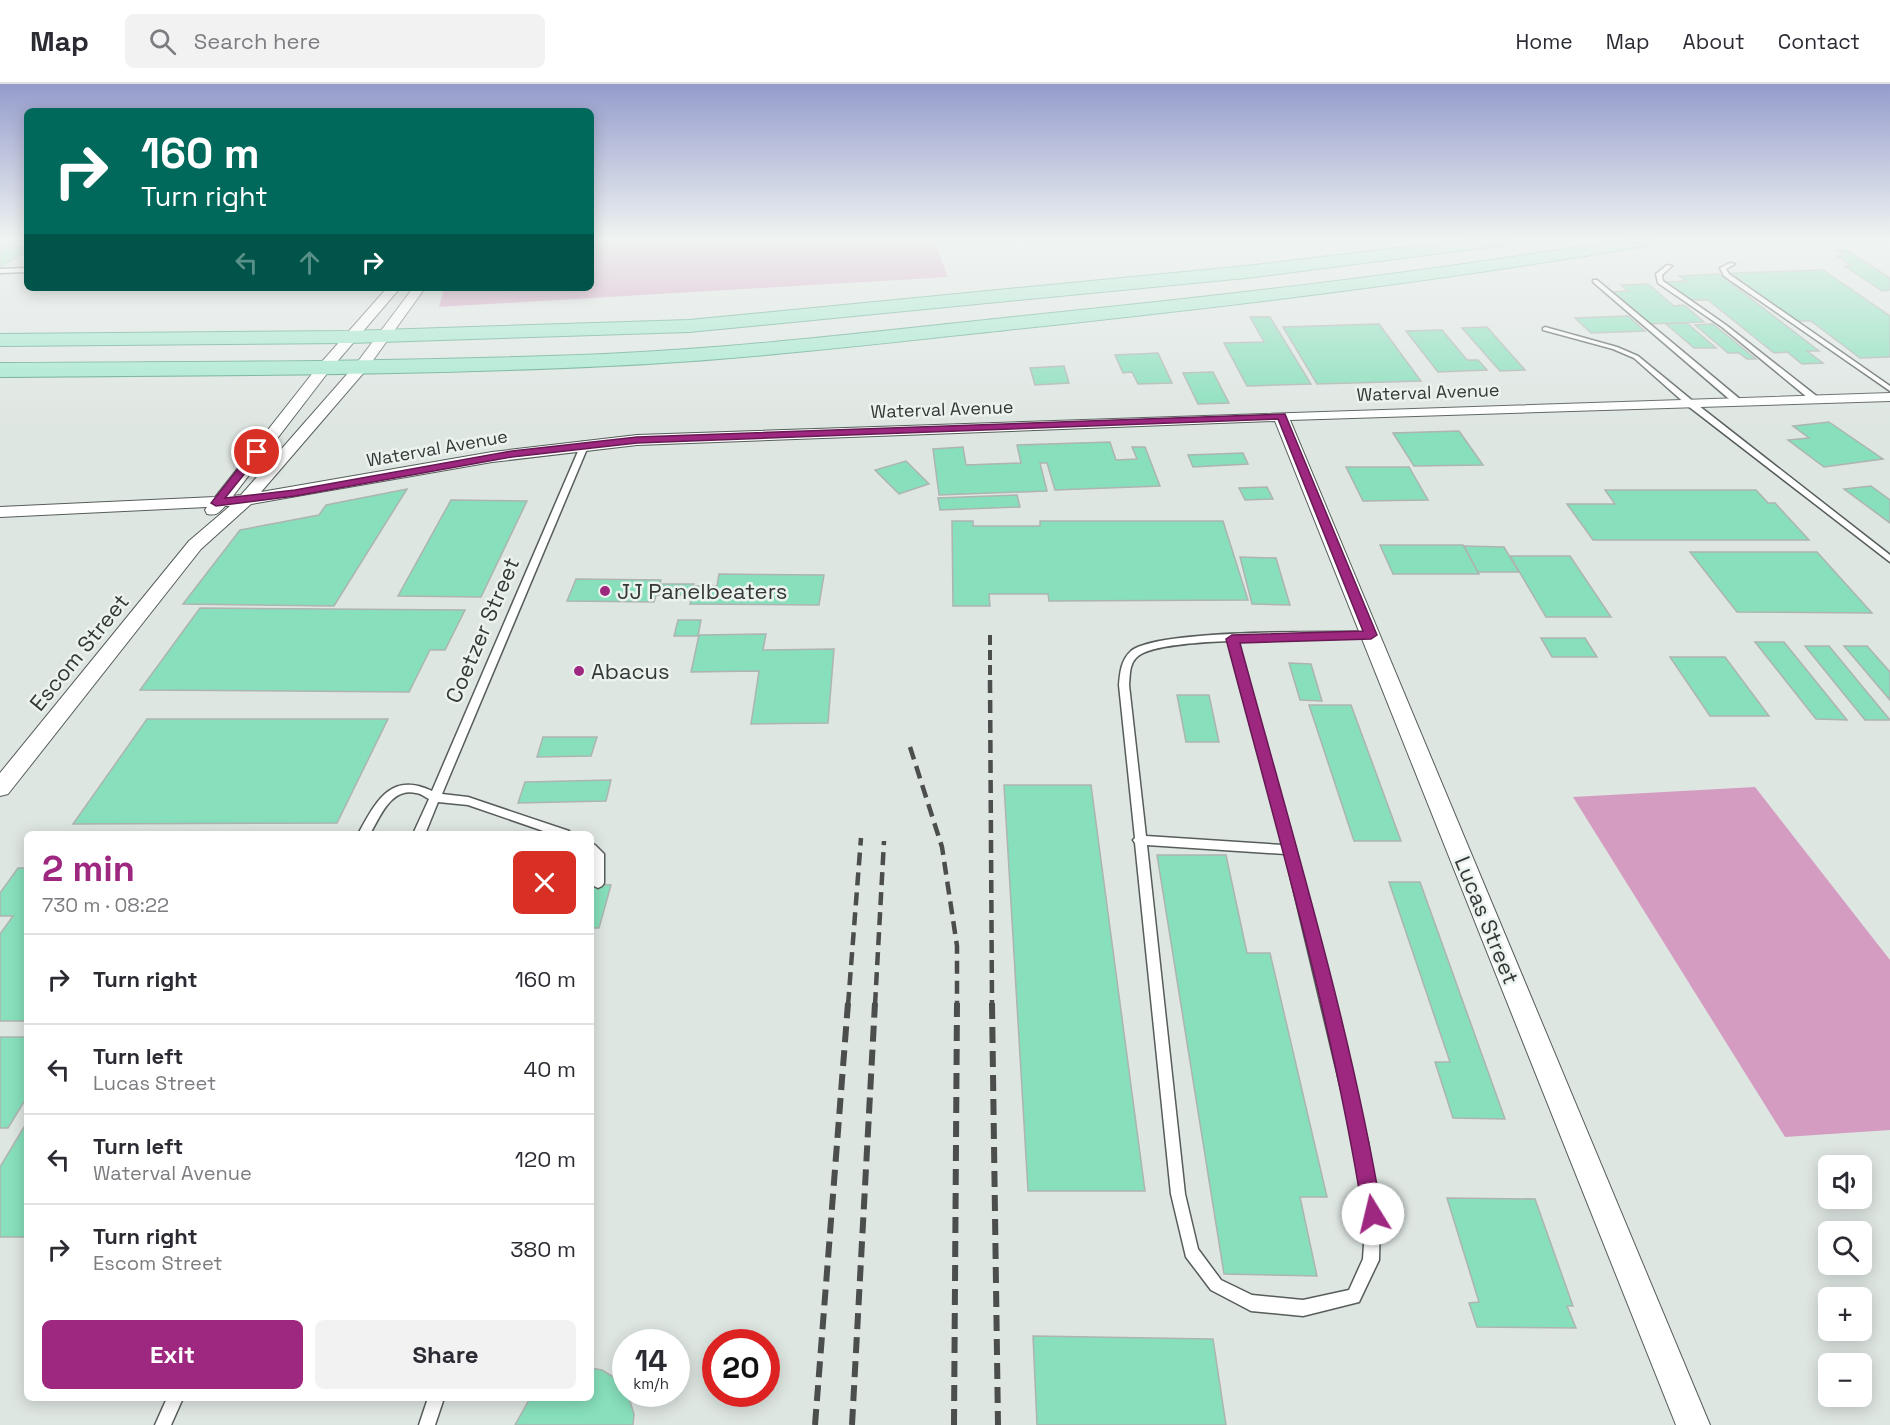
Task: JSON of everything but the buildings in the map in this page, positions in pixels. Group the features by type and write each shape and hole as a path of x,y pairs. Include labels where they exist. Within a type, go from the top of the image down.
{"main road":[{"path":"0,340 350,337 689,326 931,303"},
{"path":"0,369 324,368 607,360 748,351 1207,303"}],"street":[{"name":"Escom Street","path":"195,545 216,503 324,368 381,303"},
{"name":"Escom Street","path":"0,788 195,545 246,500 361,367 408,303"},
{"name":"Waterval Avenue","path":"0,512 246,500 492,457 585,444 781,434 1890,397"},
{"name":"Lucas Street","path":"1281,416 1693,1425"}],"lane":[{"path":"1621,303 1738,402"},
{"path":"1690,303 1724,326 1816,400"},
{"path":"1766,303 1890,388"},
{"path":"1545,329 1615,348 1636,357 1691,404 1890,559"},
{"name":"Coetzer Street","path":"420,831 585,444"},
{"path":"1232,639 1290,850 1361,1143 1373,1214 1371,1260 1354,1297 1303,1308 1251,1303 1216,1285 1191,1252 1178,1194 1139,840 1124,685 1125,666 1134,653 1145,646 1159,643 1232,639 1371,635"},
{"path":"366,831 388,796 397,790 416,788 435,797 468,801 556,831"},
{"path":"1139,840 1290,850"},
{"path":"594,851 598,854 598,883"},
{"path":"163,1425 174,1401"},
{"path":"427,1425 435,1401"}],"shaded area":[{"path":"440,303 514,303 439,307"},
{"path":"1755,787 1890,960 1890,1130 1785,1137 1573,797"}],"railway":[{"path":"990,635 990,680"},
{"path":"990,680 992,1005"},
{"path":"910,747 942,847 957,946 957,1003"},
{"path":"848,1005 861,838"},
{"path":"875,1005 884,841"},
{"path":"815,1425 848,1003"},
{"path":"852,1425 875,1003"},
{"path":"954,1425 957,1003"},
{"path":"992,1003 998,1425"}],"place":[{"name":"JJ Panelbeaters","path":"605,591"},
{"name":"Abacus","path":"579,671"}],"route":[{"path":"257,452 216,503 295,493 492,457 585,444 781,434 1281,416 1371,635 1232,639 1296,873 1361,1143 1373,1214"}]}
